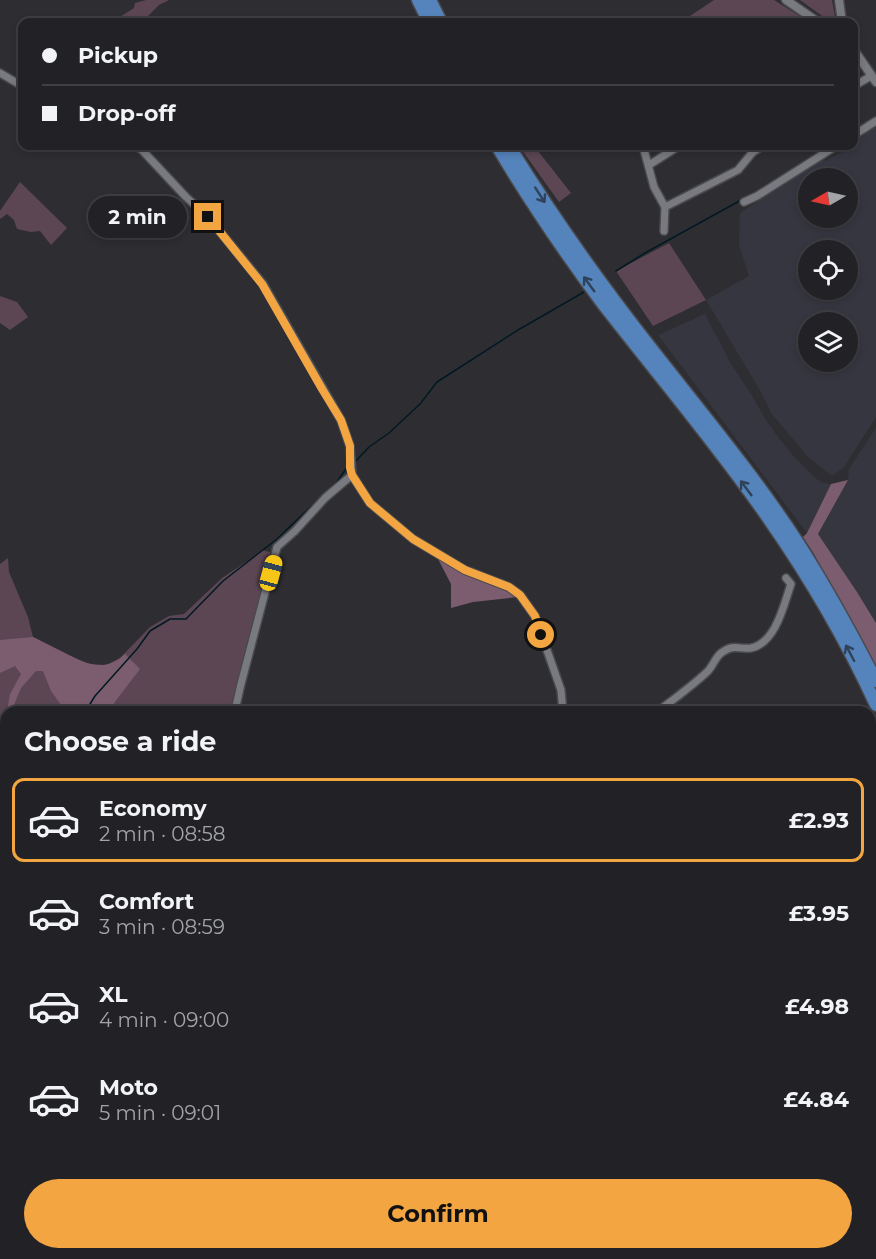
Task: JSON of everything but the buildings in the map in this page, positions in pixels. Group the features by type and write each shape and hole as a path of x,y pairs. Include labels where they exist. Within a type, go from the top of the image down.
{"highway":[{"path":"418,0 427,18"},
{"path":"430,0 439,18"},
{"path":"500,150 567,255 723,456 788,548 821,601 876,705"},
{"path":"512,150 610,296 757,484 797,542 855,639 876,681"}],"street":[{"path":"786,0 812,18"},
{"path":"839,0 841,18"},
{"path":"858,56 874,79 858,85"},
{"path":"0,73 18,83"},
{"path":"858,133 876,122"},
{"path":"142,150 208,217 262,284 341,420 350,446 352,475 370,503 413,539 465,570 509,587 520,595 535,616 561,690 562,706"},
{"path":"644,150 654,188 665,207 664,231"},
{"path":"649,165 673,150"},
{"path":"665,207 738,170 758,150"},
{"path":"744,202 830,150"},
{"path":"236,706 277,547 296,531 325,498 352,475"},
{"path":"664,706 709,670 719,654 733,647 758,646 765,640 776,628 791,584 786,578"}],"shaded area":[{"path":"146,0 169,0 159,5 146,18 118,18 134,8 135,3"},
{"path":"714,0 774,0 801,17 691,18 690,16"},
{"path":"800,0 832,0 835,17 825,18"},
{"path":"876,124 876,417 844,467 832,476 807,456 772,414 706,300 749,276 739,245 740,213 798,174 798,228 858,228 858,168 807,168 822,158 825,161 846,150 858,150 859,135"},
{"path":"522,150 537,150 571,193 559,202"},
{"path":"20,182 67,228 51,245 40,231 17,229 14,220 7,214 0,219 0,211"},
{"path":"669,243 706,300 653,326 616,271"},
{"path":"0,296 17,302 28,317 10,330 0,323"},
{"path":"705,314 731,364 778,437 815,478 823,483 831,484 807,533 658,335"},
{"path":"876,428 876,623 818,534 848,480 849,469"},
{"path":"848,480 818,534 876,623 876,668 803,537 831,484"},
{"path":"262,550 273,553 245,657 236,706 0,706 0,564 8,558 9,572 28,617 33,637 86,664 106,665 120,658 150,627 169,616 184,614 222,578"},
{"path":"438,559 468,576 505,589 518,597 473,602 451,608 451,584"},
{"path":"33,637 94,665 110,664 125,654 140,669 114,703 114,706 62,706 51,691 43,671 36,671 21,688 14,706 8,706 10,694 21,674 15,666 0,673 0,640"}],"waterway":[{"path":"753,194 769,184"},
{"path":"616,271 743,199"},
{"path":"355,462 369,447 389,433 420,404 437,382 518,330 584,292"},
{"path":"327,492 348,466"},
{"path":"89,706 150,631 170,619 186,619 223,581 277,539 323,495"}],"route":[{"path":"208,217 262,284 341,420 350,446 352,475 370,503 413,539 465,570 509,587 520,595 535,616 541,635"}]}
